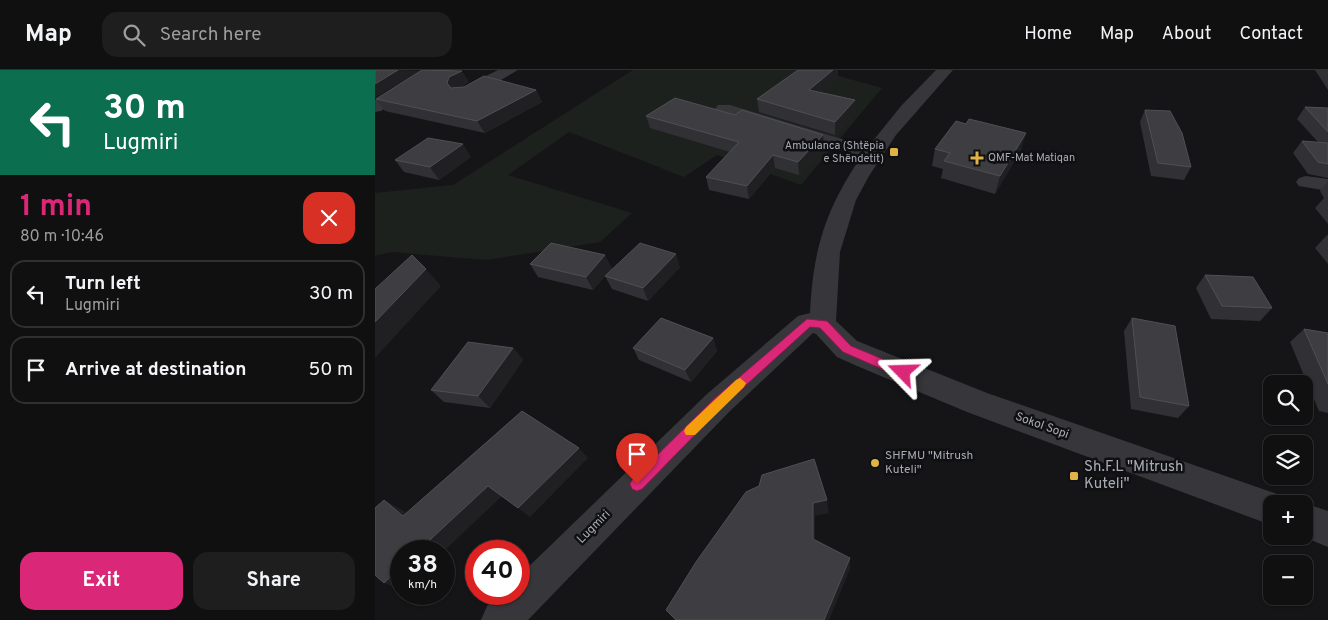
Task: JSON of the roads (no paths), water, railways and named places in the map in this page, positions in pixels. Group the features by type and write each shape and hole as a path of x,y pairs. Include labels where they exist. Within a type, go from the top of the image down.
{"street":[{"path":"375,107 436,70"},
{"path":"464,94 510,70"},
{"path":"823,324 828,251 843,207 871,154 907,110 945,70"},
{"path":"724,109 871,154"},
{"path":"1306,182 1328,185"},
{"name":"Lugmiri","path":"501,620 719,403 807,323 823,324"},
{"name":"Sokol Sopi","path":"823,324 847,349 876,362 978,403 1263,505"},
{"path":"1313,523 1328,529"}],"place":[{"name":"Ambulanca (Shtëpia e Shëndetit)","path":"894,152"},
{"name":"QMF-Mat Matiqan","path":"977,158"},
{"name":"SHFMU \"Mitrush Kuteli\"","path":"875,463"},
{"name":"Sh.F.L \"Mitrush Kuteli\"","path":"1074,476"}]}
